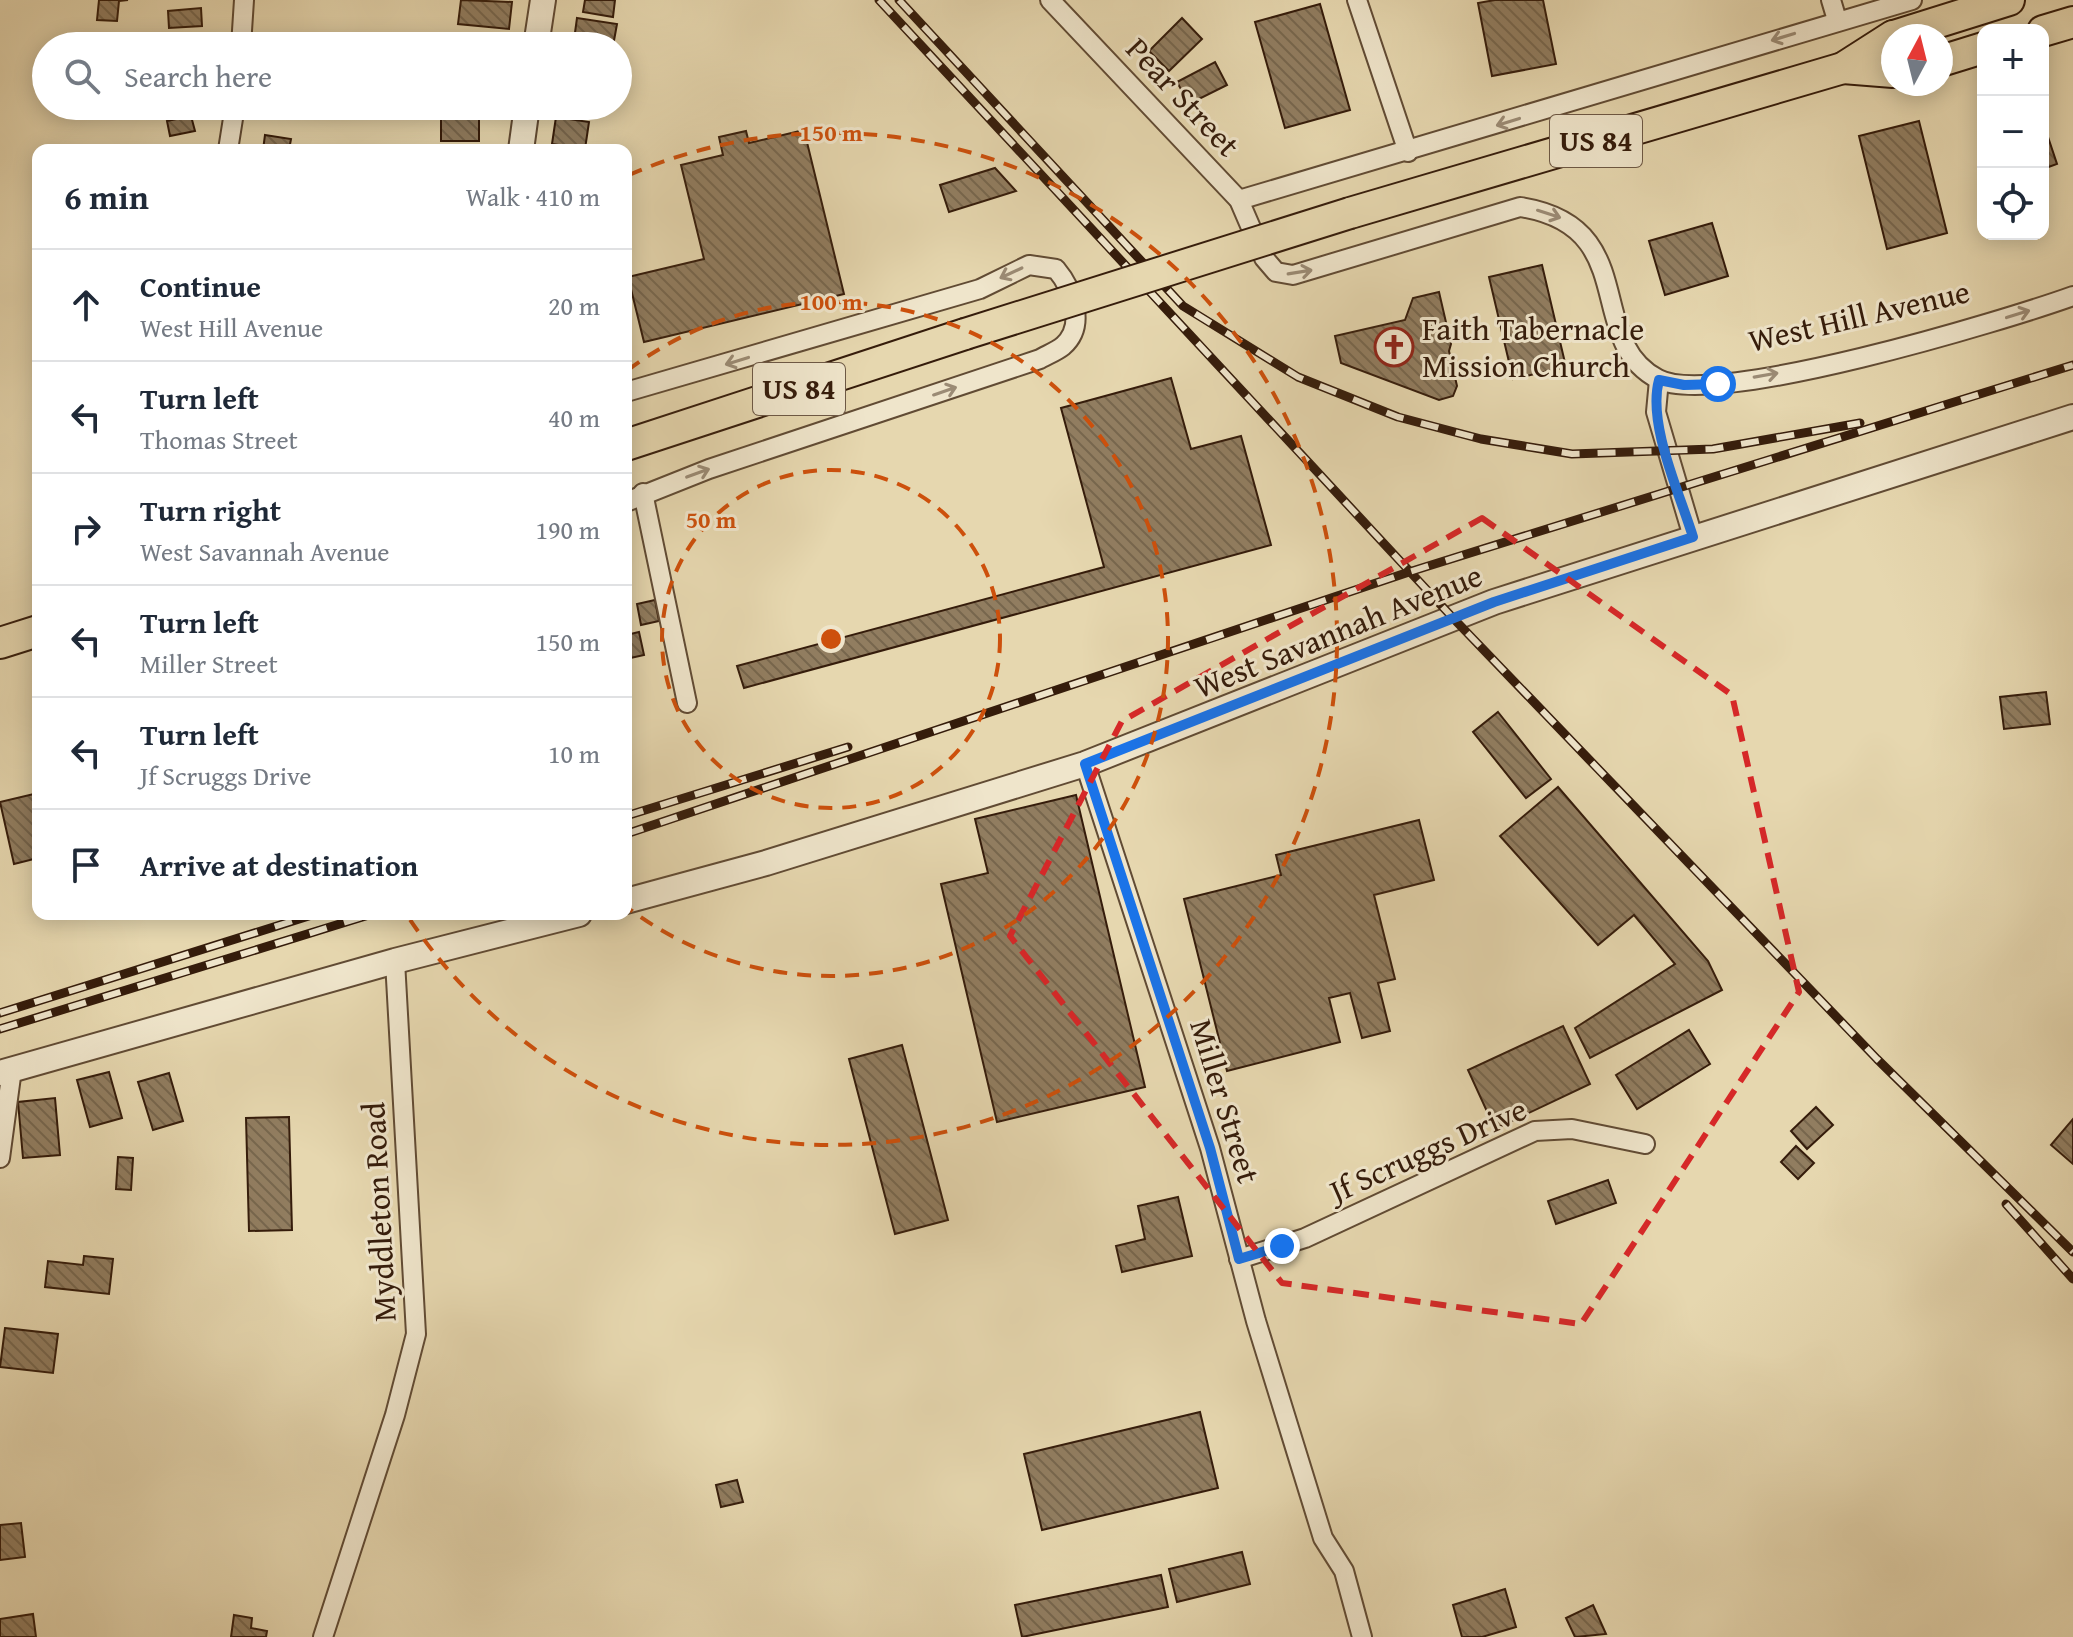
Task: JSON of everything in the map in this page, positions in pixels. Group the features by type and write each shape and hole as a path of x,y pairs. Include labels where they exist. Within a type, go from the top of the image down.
{"highway":[{"name":"US 84","path":"1932,24 2009,0"},
{"path":"2049,29 2073,22"},
{"name":"US 84","path":"632,443 1350,213 1843,68 1881,44"},
{"path":"1953,57 1977,50"},
{"name":"US 84","path":"1843,68 1881,71"},
{"path":"0,643 32,633"}],"street":[{"path":"242,32 244,0"},
{"path":"538,32 543,0"},
{"name":"Pear Street","path":"1050,0 1239,200"},
{"path":"1357,0 1408,152"},
{"path":"1831,0 1837,20"},
{"path":"1693,537 1656,412 1659,380 1636,362 1621,332 1589,241 1569,222 1548,211 1520,207 1293,275 1276,272 1264,258 1239,200 1912,0"},
{"path":"229,144 233,120"},
{"path":"522,144 525,120"},
{"path":"632,390 980,289 1029,265 1056,269 1070,286 1075,312 1073,328 1065,345 1040,359 632,499"},
{"name":"West Hill Avenue","path":"1659,380 1684,385 1718,384 1866,356 1910,347 2073,296"},
{"name":"West Savannah Avenue","path":"632,899 766,863 1085,764 1494,602 2073,417"},
{"path":"643,493 687,703"},
{"name":"Miller Street","path":"1085,764 1210,1148 1239,1259 1323,1538 1344,1571 1362,1637"},
{"path":"0,1158 6,1071 395,961 556,920"},
{"name":"Myddleton Road","path":"323,1637 395,1415 416,1334 395,961"},
{"name":"Jf Scruggs Drive","path":"1239,1259 1305,1238 1535,1131 1572,1129 1645,1144"}],"highlighted area":[{"path":"1482,518 1732,695 1799,992 1581,1324 1282,1283 1010,936 1122,721"}],"building":[{"path":"99,0 128,0 119,1 117,21 97,20"},
{"path":"461,0 512,2 509,29 458,24"},
{"path":"585,0 615,0 613,17 583,12"},
{"path":"1543,0 1556,64 1492,76 1478,3"},
{"path":"1320,4 1350,110 1285,128 1255,22"},
{"path":"201,8 202,26 169,28 168,11"},
{"path":"577,18 617,24 616,32 575,32"},
{"path":"1182,18 1202,39 1169,71 1149,51"},
{"path":"1215,62 1227,85 1189,104 1177,82"},
{"path":"192,120 195,131 170,136 167,121"},
{"path":"441,120 479,120 479,141 441,141"},
{"path":"556,120 589,122 586,144 552,144"},
{"path":"1919,121 1947,233 1887,249 1859,136"},
{"path":"804,130 844,294 644,342 632,293 632,276 704,259 681,165 723,155 719,137 746,131 749,143"},
{"path":"265,135 291,139 290,144 264,144"},
{"path":"2049,140 2057,164 2049,167"},
{"path":"995,168 1016,191 949,212 940,185"},
{"path":"1712,223 1728,276 1665,295 1649,241"},
{"path":"1542,265 1566,367 1513,379 1489,277"},
{"name":"Faith Tabernacle Mission Church","path":"1439,292 1457,386 1453,396 1439,400 1341,363 1335,336 1405,320 1413,298"},
{"path":"1171,378 1191,449 1241,436 1271,545 744,688 737,666 1104,567 1061,408"},
{"path":"655,600 659,621 641,625 637,604"},
{"path":"639,632 644,655 632,658 632,634"},
{"path":"2046,692 2050,724 2004,729 2000,697"},
{"path":"1498,712 1551,779 1526,798 1473,732"},
{"path":"1558,787 1708,961 1722,990 1590,1058 1575,1028 1675,964 1634,915 1598,945 1500,836"},
{"path":"32,794 32,860 14,864 0,802"},
{"path":"1076,795 1145,1087 997,1122 941,884 988,873 975,819"},
{"path":"1419,820 1434,880 1374,895 1395,979 1378,983 1390,1031 1362,1038 1350,993 1329,998 1340,1042 1227,1071 1184,899 1281,875 1276,855"},
{"path":"1563,1026 1590,1084 1495,1129 1468,1070"},
{"path":"1689,1030 1710,1064 1637,1109 1616,1075"},
{"path":"902,1045 948,1220 895,1234 849,1059"},
{"path":"109,1072 122,1118 90,1127 77,1080"},
{"path":"169,1073 183,1121 153,1130 138,1082"},
{"path":"55,1098 60,1155 23,1158 18,1102"},
{"path":"1816,1107 1833,1125 1807,1149 1791,1131"},
{"path":"289,1117 292,1230 249,1231 246,1118"},
{"path":"2073,1119 2073,1164 2051,1145"},
{"path":"1796,1146 1814,1163 1798,1179 1781,1162"},
{"path":"118,1157 133,1158 131,1190 116,1189"},
{"path":"1608,1180 1616,1203 1556,1224 1548,1201"},
{"path":"1178,1197 1192,1256 1122,1272 1116,1246 1145,1239 1138,1206"},
{"path":"84,1256 113,1259 109,1294 45,1287 48,1261 83,1265"},
{"path":"5,1328 58,1334 53,1373 0,1367"},
{"path":"1200,1412 1218,1488 1042,1530 1024,1454"},
{"path":"737,1480 743,1502 721,1507 716,1485"},
{"path":"21,1523 25,1557 0,1560 0,1525"},
{"path":"1242,1552 1250,1584 1177,1602 1169,1569"},
{"path":"1161,1575 1168,1607 1022,1637 1015,1605"},
{"path":"1505,1589 1516,1627 1482,1637 1462,1637 1453,1605"},
{"path":"1593,1605 1606,1634 1575,1637 1566,1618"},
{"path":"33,1614 36,1637 0,1637 0,1619"},
{"path":"234,1615 252,1618 251,1628 267,1631 266,1637 231,1637"}],"railway":[{"path":"879,0 1453,618 1877,1059 2073,1252"},
{"path":"899,0 1183,306 1298,377 1398,417 1481,439 1572,454 1713,449 1860,423"},
{"path":"632,832 1409,572 2073,365"},
{"path":"632,814 848,747"},
{"path":"0,1013 296,920"},
{"path":"0,1029 353,920"},
{"path":"2006,1204 2073,1279"}],"place":[{"name":"Faith Tabernacle Mission Church","path":"1394,347"}],"route":[{"path":"1282,1246 1239,1259 1210,1148 1085,764 1199,722 1494,602 1693,537 1661,431 1655,395 1659,380 1684,385 1718,384"}]}
